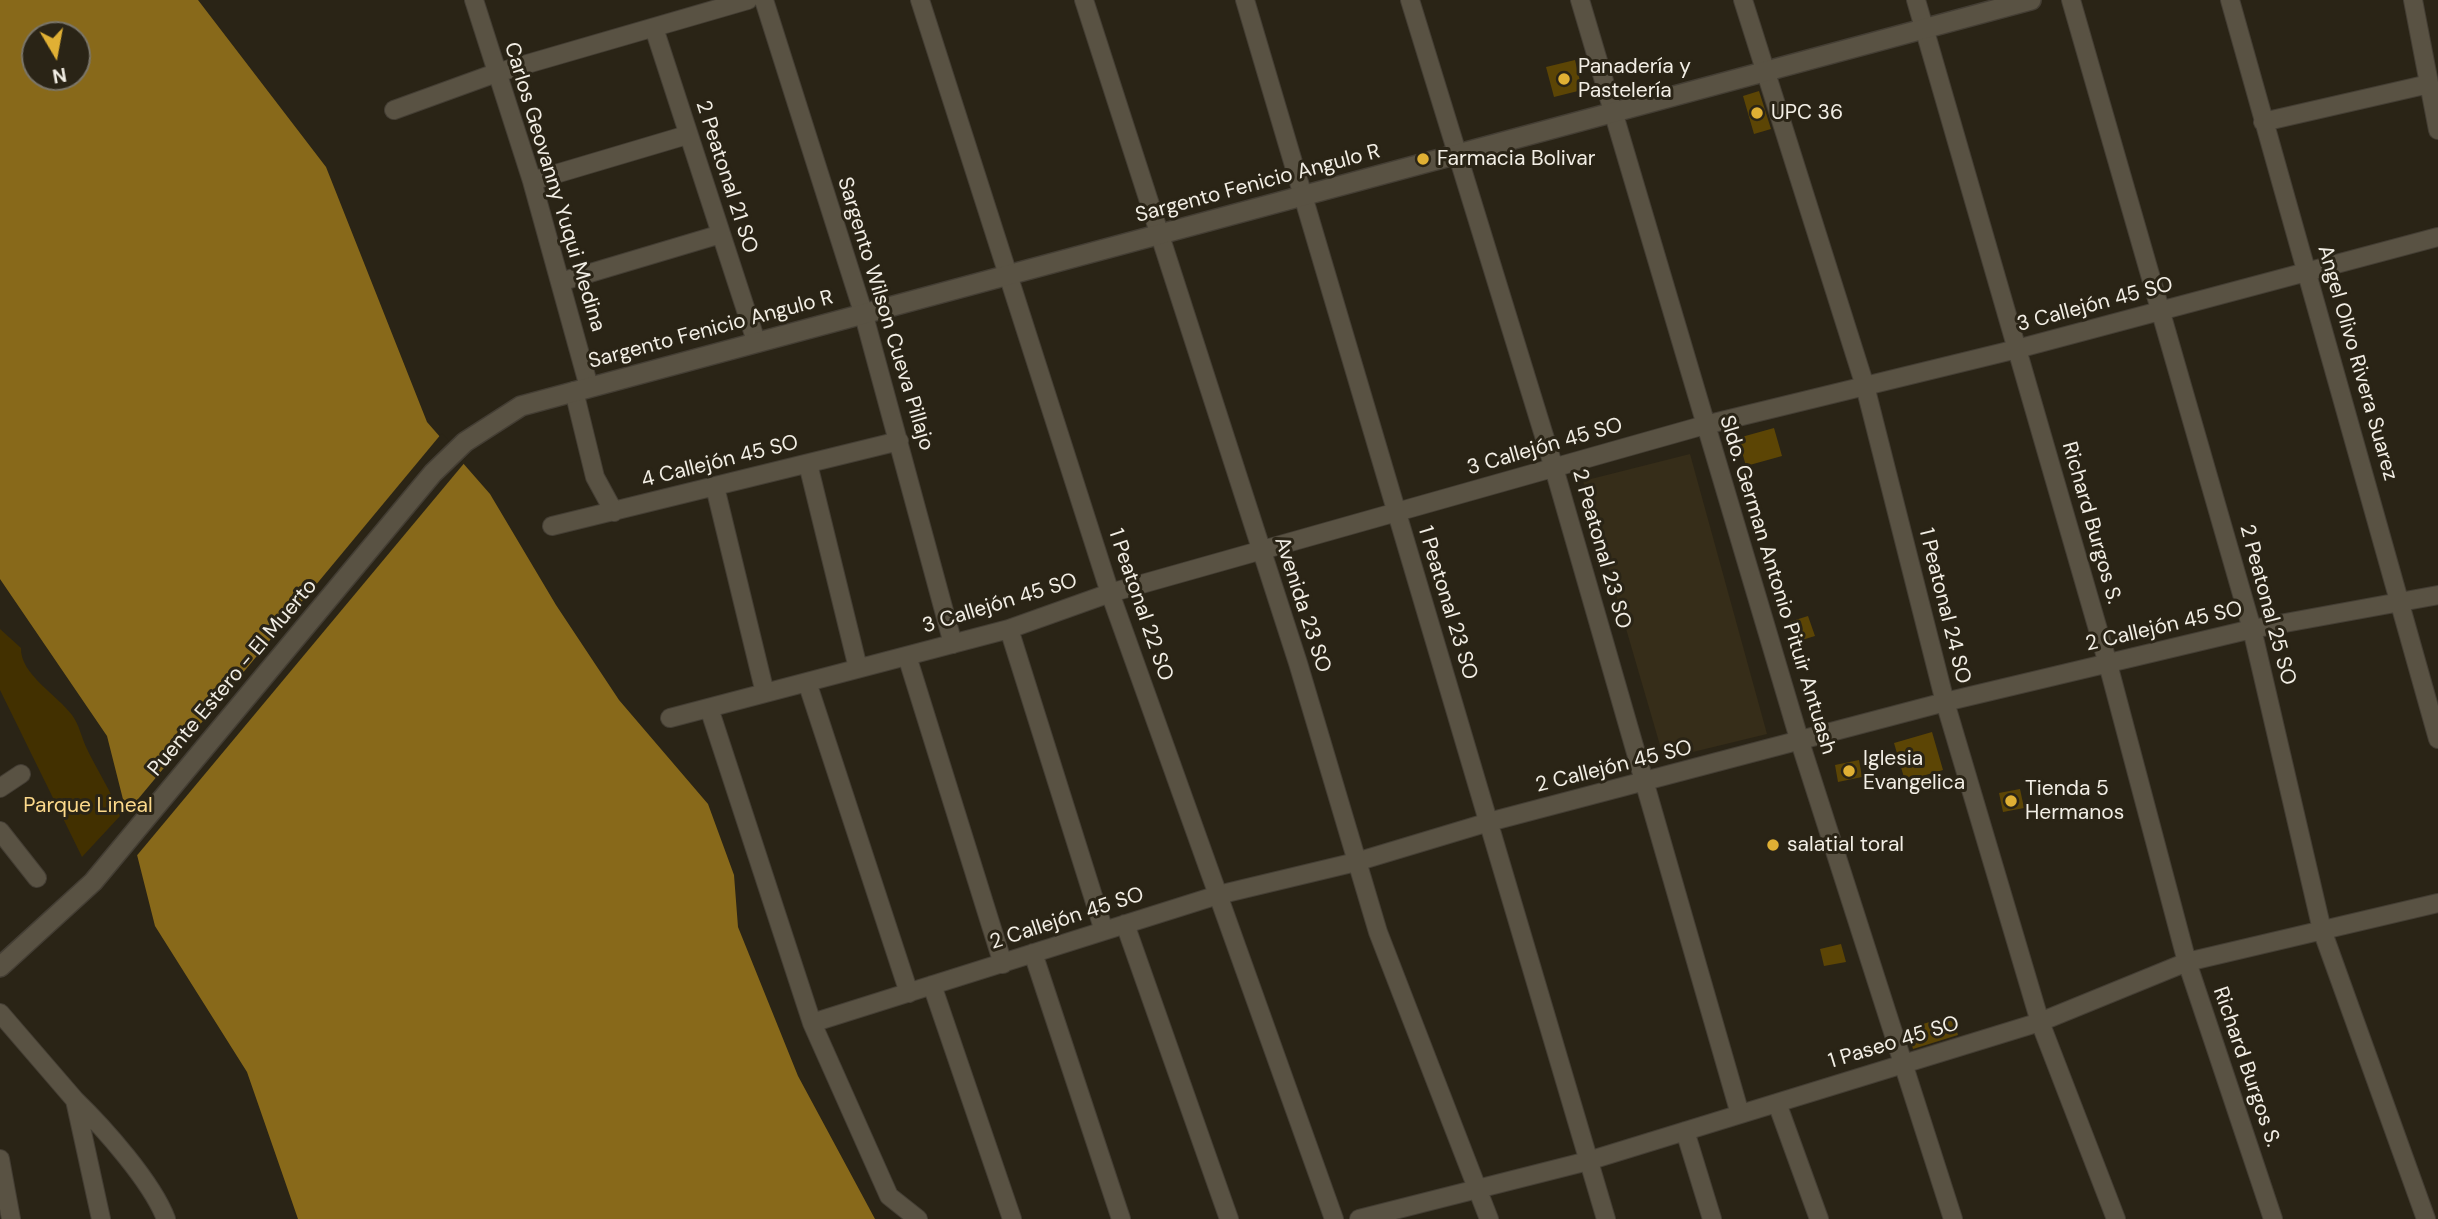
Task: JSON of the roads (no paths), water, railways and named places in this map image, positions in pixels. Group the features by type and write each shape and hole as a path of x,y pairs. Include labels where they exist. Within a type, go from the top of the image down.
{"street":[{"name":"Carlos Geovanny Yuqui Medina","path":"474,0 532,181 560,282 595,477 614,512"},
{"path":"394,110 496,73 748,0"},
{"name":"Sargento Wilson Cueva Pillajo","path":"764,0 863,313 953,644"},
{"name":"1 Peatonal 22 SO","path":"920,0 1110,593 1334,1219"},
{"name":"Avenida 23 SO","path":"1084,0 1298,663 1378,932 1489,1219"},
{"name":"1 Peatonal 23 SO","path":"1245,0 1606,1219"},
{"name":"2 Peatonal 23 SO","path":"1410,0 1554,468 1740,1114"},
{"name":"Sldo. German Antonio Pituir Antuash","path":"1580,0 1800,741 1953,1219"},
{"name":"1 Peatonal 24 SO","path":"1743,0 1864,386 1945,702 2040,1022 2116,1219"},
{"name":"Richard Burgos S.","path":"1916,0 2108,664 2187,962 2273,1219"},
{"name":"Sargento Fenicio Angulo R","path":"500,417 521,406 756,341 2031,0"},
{"name":"2 Peatonal 25 SO","path":"2071,0 2252,629 2322,930 2426,1219"},
{"name":"Angel Olivo Rivera Suarez","path":"2230,0 2438,739"},
{"path":"2413,0 2438,130"},
{"name":"2 Peatonal 21 SO","path":"654,28 756,341"},
{"path":"2263,122 2429,84"},
{"path":"532,181 687,135"},
{"path":"560,282 721,234"},
{"name":"3 Callejón 45 SO","path":"670,718 1009,629 1110,593 1705,425 2017,349 2308,274 2438,237"},
{"name":"Puente Estero - El Muerto","path":"0,967 93,882 433,472 465,442 500,417"},
{"name":"4 Callejón 45 SO","path":"552,526 899,441"},
{"path":"807,464 858,668"},
{"path":"715,487 765,693"},
{"name":"2 Callejón 45 SO","path":"812,1023 1218,895 1356,862 1489,822 1945,702 2252,629 2438,595"},
{"path":"1009,629 1104,931"},
{"path":"907,656 1003,964"},
{"path":"807,682 909,993"},
{"path":"709,708 812,1023 889,1196 918,1219"},
{"path":"1,787 21,775"},
{"path":"0,831 37,878"},
{"name":"1 Paseo 45 SO","path":"1359,1219 1392,1215 1588,1161 2040,1022 2187,962 2438,903"},
{"path":"1125,925 1229,1219"},
{"path":"1033,953 1121,1219"},
{"path":"932,985 1012,1219"},
{"path":"0,1013 115,1143 166,1219"},
{"path":"75,1100 102,1219"},
{"path":"1777,1103 1819,1219"},
{"path":"1685,1131 1712,1219"},
{"path":"0,1159 10,1219"}],"place":[{"name":"Panadería y Pastelería","path":"1564,79"},
{"name":"UPC 36","path":"1757,113"},
{"name":"Farmacia Bolivar","path":"1423,159"},
{"name":"Iglesia Evangelica","path":"1849,771"},
{"name":"Tienda 5 Hermanos","path":"2011,801"},
{"name":"salatial toral","path":"1773,845"}],"park label":[{"name":"Parque Lineal","path":"88,806"}]}
